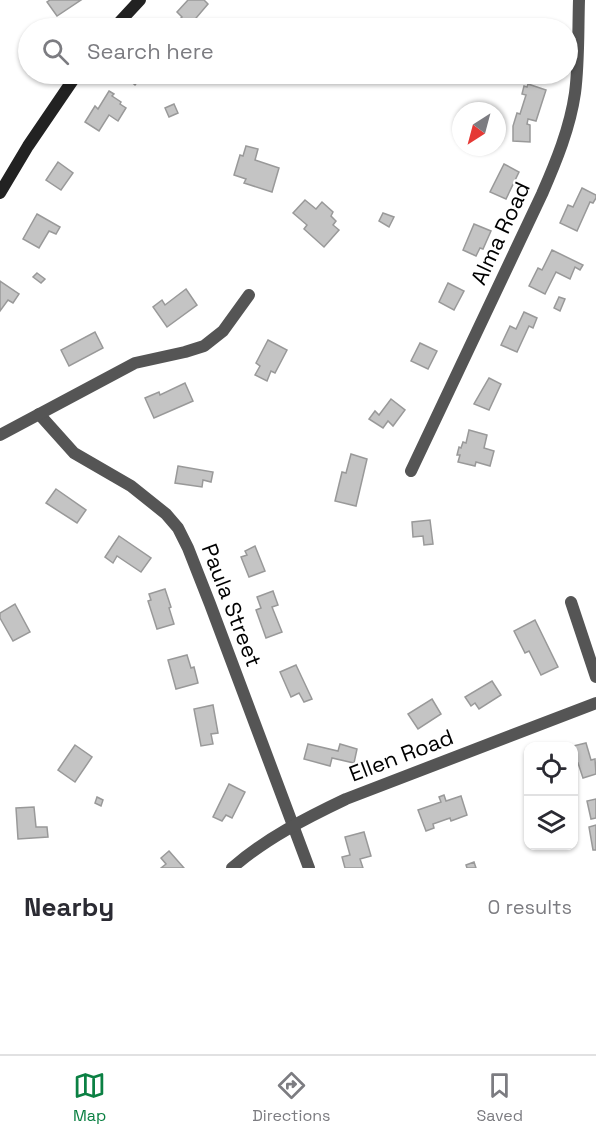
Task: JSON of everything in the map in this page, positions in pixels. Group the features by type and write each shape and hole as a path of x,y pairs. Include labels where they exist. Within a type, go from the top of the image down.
{"main road":[{"path":"123,18 140,0"},
{"path":"0,193 28,146 70,84"}],"street":[{"name":"Alma Road","path":"578,24 579,0"},
{"name":"Alma Road","path":"411,471 556,159 568,127 576,84"},
{"path":"0,435 135,363 204,346 223,331 249,295"},
{"name":"Paula Street","path":"39,414 74,453 131,486 166,514 178,528 210,604 309,868"},
{"path":"571,602 596,677"},
{"name":"Ellen Road","path":"232,868 259,847 346,798 596,703"}],"building":[{"path":"50,0 81,0 57,16 47,2"},
{"path":"188,0 204,0 208,4 196,18 181,18 177,12"},
{"path":"528,84 546,90 536,121 528,119 530,142 513,141 513,126 517,113 520,114 526,95 522,94 524,86 527,87"},
{"path":"109,91 126,108 118,121 109,115 99,131 85,122 95,106 98,109"},
{"path":"174,104 178,113 169,117 165,108"},
{"path":"246,146 258,149 255,160 279,168 272,192 244,183 246,179 234,175 240,155 243,156"},
{"path":"58,162 73,173 61,190 46,180"},
{"path":"504,164 519,172 506,199 490,192"},
{"path":"582,188 596,195 596,198 593,203 590,202 577,231 560,223 568,205 573,207"},
{"path":"305,200 316,209 322,202 333,212 331,216 336,221 333,225 339,230 324,247 304,229 307,225 293,213"},
{"path":"383,213 394,217 389,227 379,221"},
{"path":"37,214 60,227 56,234 49,231 39,248 23,239"},
{"path":"474,224 491,231 483,249 480,248 476,256 463,250"},
{"path":"552,250 583,265 580,270 575,267 570,279 556,272 545,294 529,286 538,268 542,270"},
{"path":"37,273 45,279 41,283 33,277"},
{"path":"0,281 19,294 13,303 8,300 0,311"},
{"path":"448,283 464,291 454,310 439,302"},
{"path":"186,289 197,305 167,327 153,307 162,300 165,305"},
{"path":"559,297 565,299 560,311 554,308"},
{"path":"524,312 537,318 533,328 529,326 517,352 501,345 510,326 516,329"},
{"path":"95,332 103,348 69,366 61,350"},
{"path":"268,340 287,350 275,373 271,371 267,381 255,375 260,366 256,363"},
{"path":"420,343 437,351 428,369 411,361"},
{"path":"489,378 501,384 489,410 474,404"},
{"path":"185,383 193,401 154,418 145,398 159,392 160,395"},
{"path":"391,399 405,410 393,426 388,421 383,428 369,419 375,411 379,415"},
{"path":"469,430 487,435 484,448 494,451 490,466 476,462 475,466 458,462 459,447 461,448 463,442 466,443"},
{"path":"351,454 367,459 356,506 335,501 342,472 346,473"},
{"path":"178,466 213,472 211,482 203,480 202,487 175,483"},
{"path":"56,489 86,510 77,523 46,503"},
{"path":"430,520 433,544 424,545 423,536 413,537 412,522"},
{"path":"119,536 151,558 141,572 117,556 113,563 105,557"},
{"path":"255,546 265,571 249,577 241,557 247,555 245,551"},
{"path":"165,589 174,624 157,629 148,601 151,600 149,594"},
{"path":"273,591 278,605 272,607 282,632 266,638 256,610 261,608 257,597"},
{"path":"15,604 30,632 13,641 0,618 0,613"},
{"path":"535,620 558,667 541,675 529,651 525,653 514,631"},
{"path":"187,655 191,668 194,667 198,683 176,689 168,660"},
{"path":"296,665 312,699 304,702 299,693 291,697 280,672"},
{"path":"492,681 501,695 479,709 475,703 471,706 465,697"},
{"path":"432,699 441,714 418,729 408,714"},
{"path":"213,705 218,733 211,734 213,744 201,746 194,709"},
{"path":"586,743 591,760 595,759 596,774 583,778 578,763 578,745"},
{"path":"308,744 338,751 340,744 357,749 354,763 332,758 330,766 304,759"},
{"path":"75,745 92,757 75,782 58,770"},
{"path":"229,784 245,792 232,818 226,815 222,821 213,817"},
{"path":"444,795 446,801 461,796 467,815 433,824 434,828 426,831 418,810 441,802 439,797"},
{"path":"97,797 103,800 101,806 95,803"},
{"path":"596,799 596,818 591,819 587,801"},
{"path":"34,807 36,827 47,827 48,837 18,839 16,808"},
{"path":"596,825 596,850 593,850 589,827"},
{"path":"364,832 371,856 360,859 363,868 345,868 342,857 350,855 345,837"},
{"path":"169,851 184,868 161,868 166,864 161,858"},
{"path":"474,862 476,868 467,868 466,865"}]}
